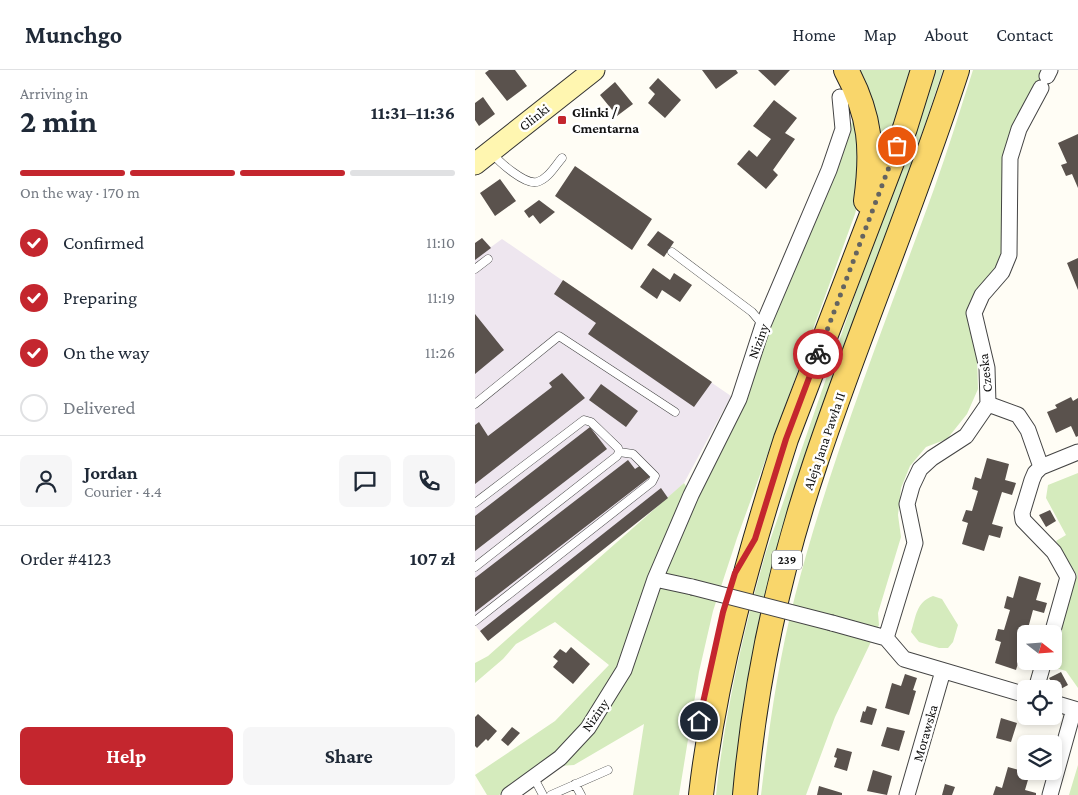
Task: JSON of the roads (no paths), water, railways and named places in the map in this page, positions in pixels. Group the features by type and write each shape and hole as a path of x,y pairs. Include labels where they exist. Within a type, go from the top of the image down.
{"main road":[{"path":"846,70 865,112 870,141 870,171 866,204 847,276"},
{"name":"239","path":"701,795 721,668 755,539 786,439 905,128 923,70"},
{"name":"Aleja Jana Pawła II","path":"745,795 755,710 768,640 796,526 815,464 938,129 957,70"},
{"path":"685,795 695,739 723,612 735,573 755,539"}],"street":[{"name":"Glinki","path":"483,158 594,70"},
{"name":"Czeska","path":"886,638 915,543 907,504 912,486 920,469 966,436 988,404 987,368 974,313 982,295 1002,272 1009,255 1010,158 1019,129 1046,78"},
{"name":"Niziny","path":"509,795 560,758 588,728 624,670 655,579 691,495 739,399 763,325 829,170 843,129 840,97"},
{"path":"988,404 1018,415 1028,430 1041,468"},
{"path":"1055,625 1069,577 1054,552 1027,526 1022,514 1035,473 1041,468 1078,452"},
{"path":"655,579 692,586 886,638 904,659 1017,692"},
{"name":"Morawska","path":"907,795 943,671"},
{"path":"1050,795 1076,710 1062,706"}],"lane":[{"path":"483,158 499,162 531,182 538,182 548,175 562,158"},
{"path":"672,252 753,312 763,325"},
{"path":"475,268 488,259"},
{"path":"475,404 559,336 675,412"},
{"path":"475,503 584,420 591,422 618,448 619,452"},
{"path":"475,567 617,456 619,452"},
{"path":"475,621 652,482 655,476 633,454 619,452"},
{"path":"551,795 608,770"},
{"path":"534,778 543,795"},
{"path":"575,784 581,795"}],"place":[{"name":"Glinki / Cmentarna","path":"562,120"}]}
